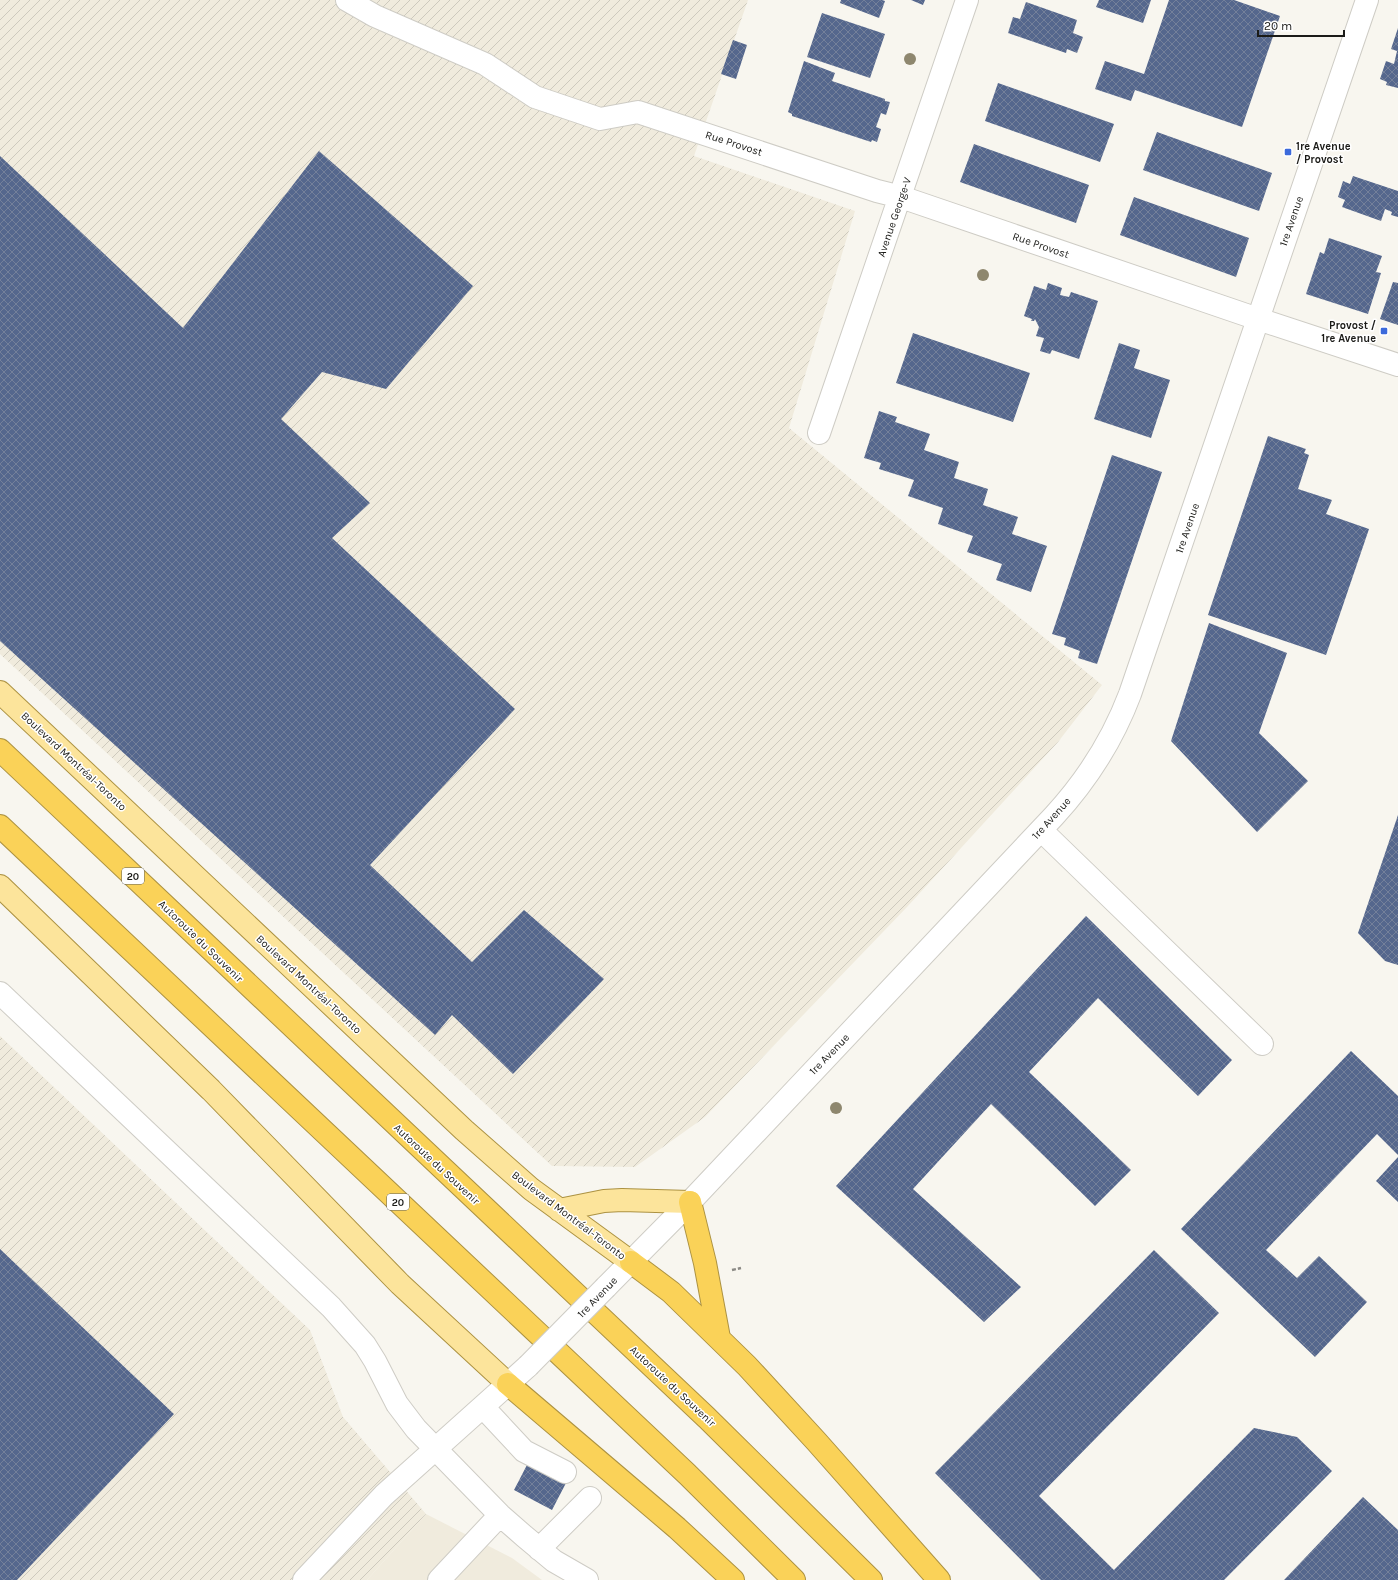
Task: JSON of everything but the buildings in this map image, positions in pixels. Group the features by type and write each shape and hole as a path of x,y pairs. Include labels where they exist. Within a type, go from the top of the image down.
{"highway":[{"name":"Autoroute du Souvenir","path":"0,750 707,1418 871,1580"},
{"name":"20","path":"0,826 687,1474 794,1580"},
{"path":"690,1202 705,1263 719,1338"},
{"path":"631,1262 671,1292 719,1338 816,1441 939,1580"},
{"path":"508,1384 677,1528 733,1580"}],"main road":[{"name":"Boulevard Montréal-Toronto","path":"0,692 464,1130 519,1180 631,1262"},
{"path":"0,886 205,1085 400,1284 508,1384"},
{"path":"559,1210 604,1201 690,1202"}],"street":[{"name":"Rue Provost","path":"347,0 375,16 485,64 535,96 600,119 638,112 877,191 901,197 1258,319 1398,365"},
{"name":"Avenue George-V","path":"819,433 901,197 967,0"},
{"name":"1re Avenue","path":"304,1580 384,1495 528,1366 690,1202 1041,830 1065,804 1088,774 1100,756 1123,712 1367,0"},
{"path":"1041,830 1262,1044"},
{"path":"0,994 331,1307 365,1345 402,1412 500,1515 554,1561 587,1580"},
{"path":"483,1407 524,1452 565,1472"},
{"path":"539,1549 590,1498"},
{"path":"439,1580 500,1515"}],"shaded area":[{"path":"0,0 748,0 694,156 855,211 789,428 1102,685 1058,742 907,907 705,1117 635,1167 552,1166 0,654"},
{"path":"0,1036 310,1330 343,1417 426,1514 367,1580 0,1580"},
{"path":"426,1514 512,1558 542,1580 367,1580"}],"place":[{"name":"1re Avenue / Provost","path":"1288,152"},
{"name":"Provost / 1re Avenue","path":"1384,331"}]}
